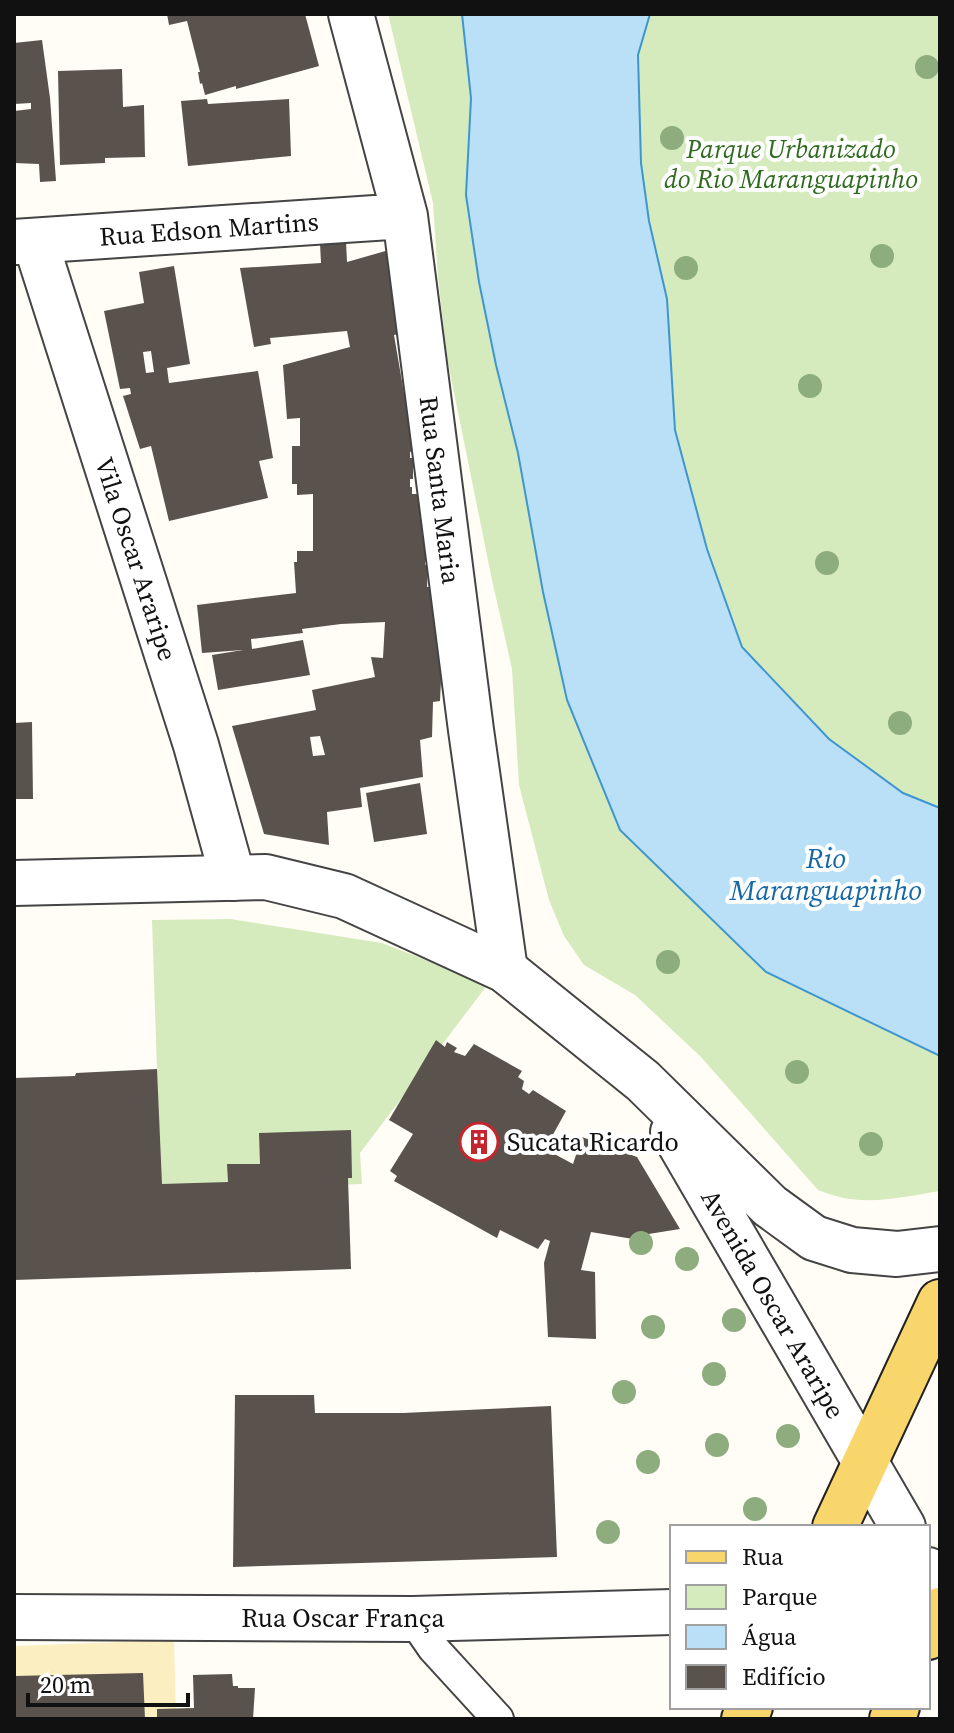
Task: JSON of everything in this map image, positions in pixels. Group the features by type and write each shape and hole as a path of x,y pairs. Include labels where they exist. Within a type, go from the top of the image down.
{"main road":[{"path":"836,1525 940,1302"},
{"path":"930,1632 940,1610"}],"street":[{"name":"Rua Santa Maria","path":"351,14 405,216 505,970"},
{"name":"Rua Edson Martins","path":"24,241 405,216"},
{"name":"Vila Oscar Araripe","path":"24,241 191,730 233,878"},
{"name":"Avenida Oscar Araripe","path":"14,883 266,877 344,896 505,970 643,1081 770,1206 814,1238 852,1250 897,1254 940,1249"},
{"name":"Avenida Oscar Araripe","path":"643,1081 902,1525"},
{"path":"930,1574 940,1591"},
{"name":"Rua Oscar França","path":"14,1617 413,1619 670,1612"}],"lane":[{"path":"413,1619 433,1648 498,1719"}],"green space":[{"path":"388,14 462,14 471,98 466,195 496,365 518,453 543,592 567,700 620,830 766,972 940,1056 940,1191 893,1199 864,1200 818,1190 701,1057 635,995 584,965 564,936 549,900 519,785 512,669 447,358 433,203"},
{"name":"Parque Urbanizado do Rio Maranguapinho","path":"650,14 940,14 940,808 903,793 829,739 742,647 707,549 675,430 667,299 649,221 641,163 638,55"},
{"path":"230,919 382,943 488,984 360,1153 362,1184 161,1190 152,920"}],"sand":[{"path":"174,1640 176,1719 14,1719 14,1646"}],"water":[{"name":"Rio Maranguapinho","path":"462,14 650,14 638,55 641,163 649,221 667,299 675,430 707,549 742,647 829,739 903,793 940,808 940,1056 766,972 620,830 567,700 543,592 518,453 479,282 466,195 471,98"}],"building":[{"path":"167,14 305,14 319,66 205,95 187,21 169,25"},
{"path":"42,40 56,181 40,182 39,164 14,163 14,111 31,109 31,103 14,104 14,43"},
{"path":"122,69 123,107 144,105 145,157 105,158 105,163 60,165 58,71"},
{"path":"207,99 208,104 289,99 291,156 188,166 181,101"},
{"path":"346,241 347,262 389,250 407,332 394,335 407,411 417,411 413,451 410,452 413,479 410,479 410,487 412,494 425,494 427,587 440,587 437,641 442,642 440,701 433,702 432,737 420,740 423,777 360,788 362,807 327,812 329,845 264,834 232,726 316,710 312,690 375,677 371,657 383,658 385,622 341,624 302,629 303,633 251,639 252,649 303,640 310,675 218,690 212,655 243,650 202,653 197,605 296,593 294,562 297,562 297,551 313,551 313,494 297,495 297,484 292,484 292,446 300,446 300,418 287,419 283,365 350,347 347,331 270,338 271,344 254,347 240,268 321,263 320,243","holes":["320,736 325,755 313,756 310,737"]},
{"path":"174,266 190,364 167,368 169,383 258,371 273,458 259,461 268,498 169,521 151,446 140,449 123,396 131,394 130,388 120,389 104,311 144,303 139,272","holes":["151,351 154,372 146,373 143,352"]},
{"path":"32,722 33,799 14,799 14,723"},
{"path":"420,783 427,834 374,842 366,793"},
{"name":"Sucata Ricardo","path":"436,1040 445,1047 447,1042 457,1048 454,1052 465,1056 474,1044 522,1071 518,1077 524,1081 522,1089 529,1094 533,1090 566,1111 545,1149 573,1164 582,1137 637,1157 680,1229 633,1239 591,1232 581,1270 595,1272 596,1339 548,1337 544,1263 550,1241 545,1239 538,1249 500,1230 497,1238 394,1181 397,1176 390,1171 413,1134 389,1120"},
{"path":"157,1069 162,1184 228,1182 227,1164 260,1164 259,1133 351,1130 352,1178 348,1178 351,1269 14,1280 14,1078"},
{"path":"235,1395 314,1395 315,1413 403,1413 551,1406 557,1557 233,1567"},
{"path":"143,1673 145,1719 14,1719 14,1676"},
{"path":"232,1674 233,1686 255,1688 253,1719 157,1719 157,1709 194,1708 193,1675"}],"place":[{"name":"Sucata Ricardo","path":"479,1142"}]}
